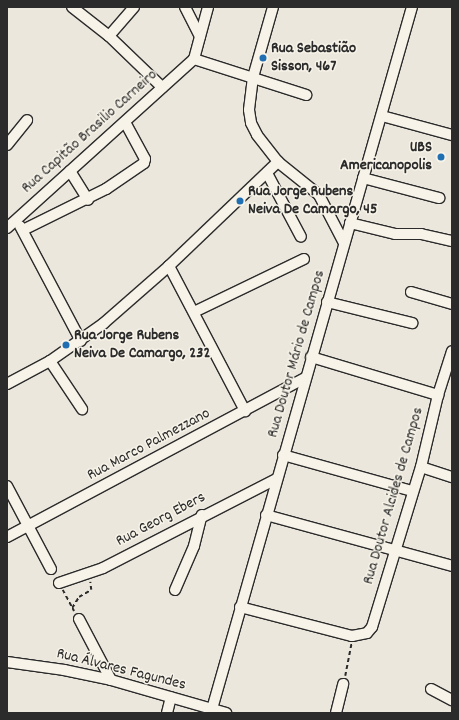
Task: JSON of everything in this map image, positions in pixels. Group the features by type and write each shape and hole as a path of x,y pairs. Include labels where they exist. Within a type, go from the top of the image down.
{"street":[{"path":"72,7 109,36 162,87"},
{"path":"109,36 134,7"},
{"path":"185,7 200,36"},
{"path":"208,7 194,59 306,94"},
{"path":"273,7 253,77 249,110 251,123 257,136 278,162 319,195 344,243"},
{"name":"Rua Doutor Mário de Campos","path":"212,709 276,479 382,116 412,7"},
{"name":"Rua Capitão Brasilio Carneiro","path":"7,228 194,59"},
{"path":"382,116 452,135"},
{"path":"7,145 28,120"},
{"path":"23,230 88,200 145,162 125,122"},
{"path":"7,384 50,361 81,341 169,266 278,162"},
{"path":"70,171 88,200"},
{"path":"267,173 301,237"},
{"path":"363,178 439,198"},
{"path":"17,219 81,341"},
{"path":"350,223 395,234 421,234 452,242"},
{"path":"194,312 304,259"},
{"path":"169,266 245,411"},
{"path":"411,292 452,304"},
{"path":"327,302 412,323"},
{"name":"Rua Doutor Alcides de Campos","path":"352,636 361,636 372,628 394,550 421,467 438,395 452,351"},
{"path":"311,357 438,395"},
{"path":"50,361 82,409"},
{"name":"Rua Marco Palmezzano","path":"7,537 305,378"},
{"path":"283,455 412,491"},
{"path":"421,467 452,477"},
{"name":"Rua Georg Ebers","path":"59,583 90,574 202,515 276,479"},
{"path":"7,486 51,569"},
{"path":"175,590 194,546 202,515"},
{"path":"266,515 452,566"},
{"path":"240,607 352,636"},
{"path":"79,619 111,680"},
{"name":"Rua Álvares Fagundes","path":"7,662 64,670 111,680 226,713"},
{"path":"336,713 343,684"},
{"path":"431,689 452,700"},
{"path":"167,713 171,697"}],"path":[{"path":"72,608 79,597 91,590 90,574"},
{"path":"59,583 79,619"},
{"path":"343,684 352,636"}],"place":[{"name":"Rua Sebastião Sisson, 467","path":"263,58"},
{"name":"UBS Americanopolis","path":"441,157"},
{"name":"Rua Jorge Rubens Neiva De Camargo, 45","path":"240,201"},
{"name":"Rua Jorge Rubens Neiva De Camargo, 232","path":"66,345"}]}
